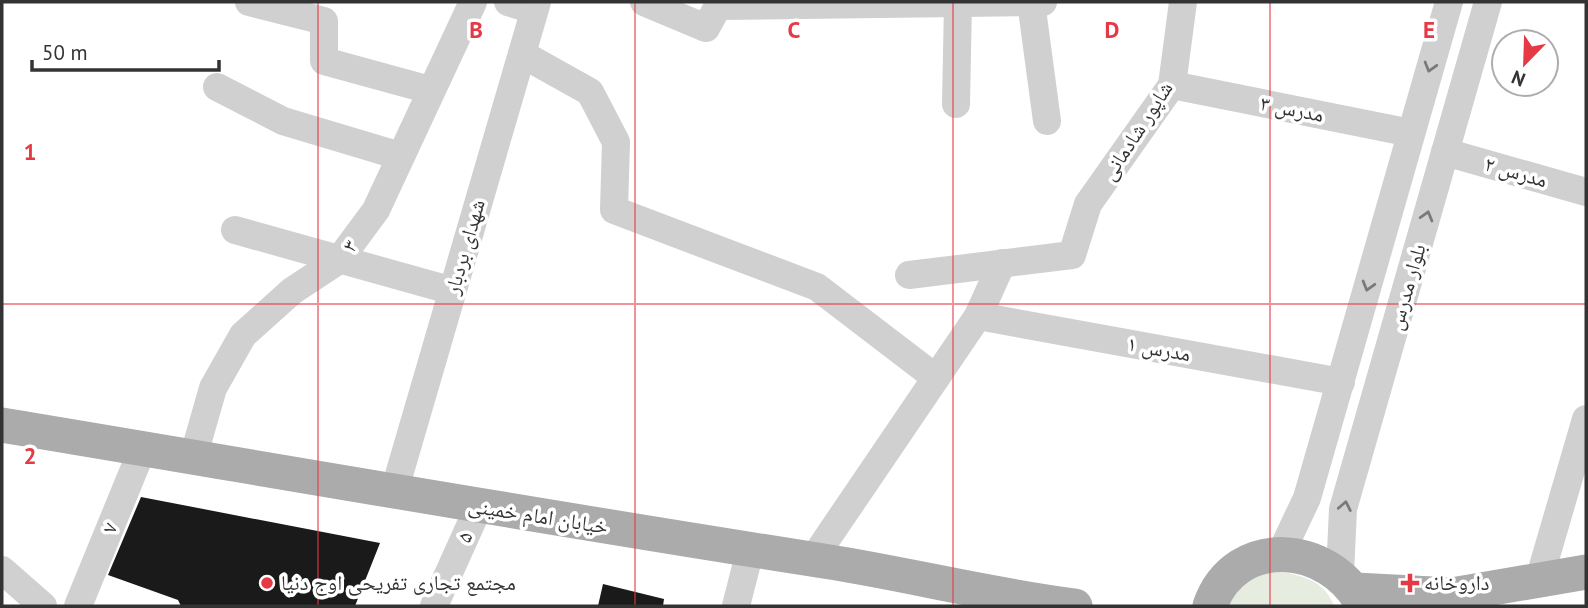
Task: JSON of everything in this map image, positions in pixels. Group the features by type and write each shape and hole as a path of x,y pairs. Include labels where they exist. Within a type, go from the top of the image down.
{"main road":[{"name":"خیابان امام خمینی","path":"2,425 750,551 813,559 1012,602 1075,606"},
{"path":"1210,606 1223,584 1239,569 1258,559 1280,555 1301,556 1322,562 1353,590 1452,595 1586,572"}],"street":[{"path":"250,2 324,21 324,61 430,90"},
{"name":"۳","path":"192,458 213,388 243,335 292,291 339,260 376,210 473,2"},
{"path":"644,2 706,28 718,6 1043,2"},
{"path":"1031,2 1047,121"},
{"name":"شاپور شادمانی","path":"1002,263 1072,255 1088,204 1172,85 1183,2"},
{"name":"بلوار مدرس","path":"1280,555 1307,498 1449,2"},
{"name":"بلوار مدرس","path":"1353,590 1343,509 1488,2"},
{"path":"956,104 958,3"},
{"name":"شهدای بردبار","path":"394,492 522,54 526,4"},
{"path":"522,54 590,92 616,142 614,210 817,287 936,378"},
{"name":"مدرس ۳","path":"1172,85 1412,133"},
{"path":"217,87 283,121 400,156"},
{"name":"مدرس ۲","path":"1445,152 1586,192"},
{"path":"235,230 453,291"},
{"path":"813,559 978,316 1002,263"},
{"path":"909,275 1002,263"},
{"name":"مدرس ۱","path":"978,316 1340,382"},
{"path":"1539,580 1586,419"},
{"name":"۷","path":"78,606 142,450"},
{"name":"۵","path":"441,605 480,506"},
{"path":"736,606 750,551"},
{"path":"2,570 43,606"}],"shaded area":[{"path":"1272,570 1309,579 1324,589 1334,606 1227,606 1241,585"}],"building":[{"path":"141,497 380,543 355,606 181,606 178,600 108,575"},
{"path":"603,584 664,599 663,606 598,606"}],"place":[{"name":"مجتمع تجاری تفریحی اوج دنیا","path":"267,583"},
{"name":"داروخانه","path":"1410,583"}]}
